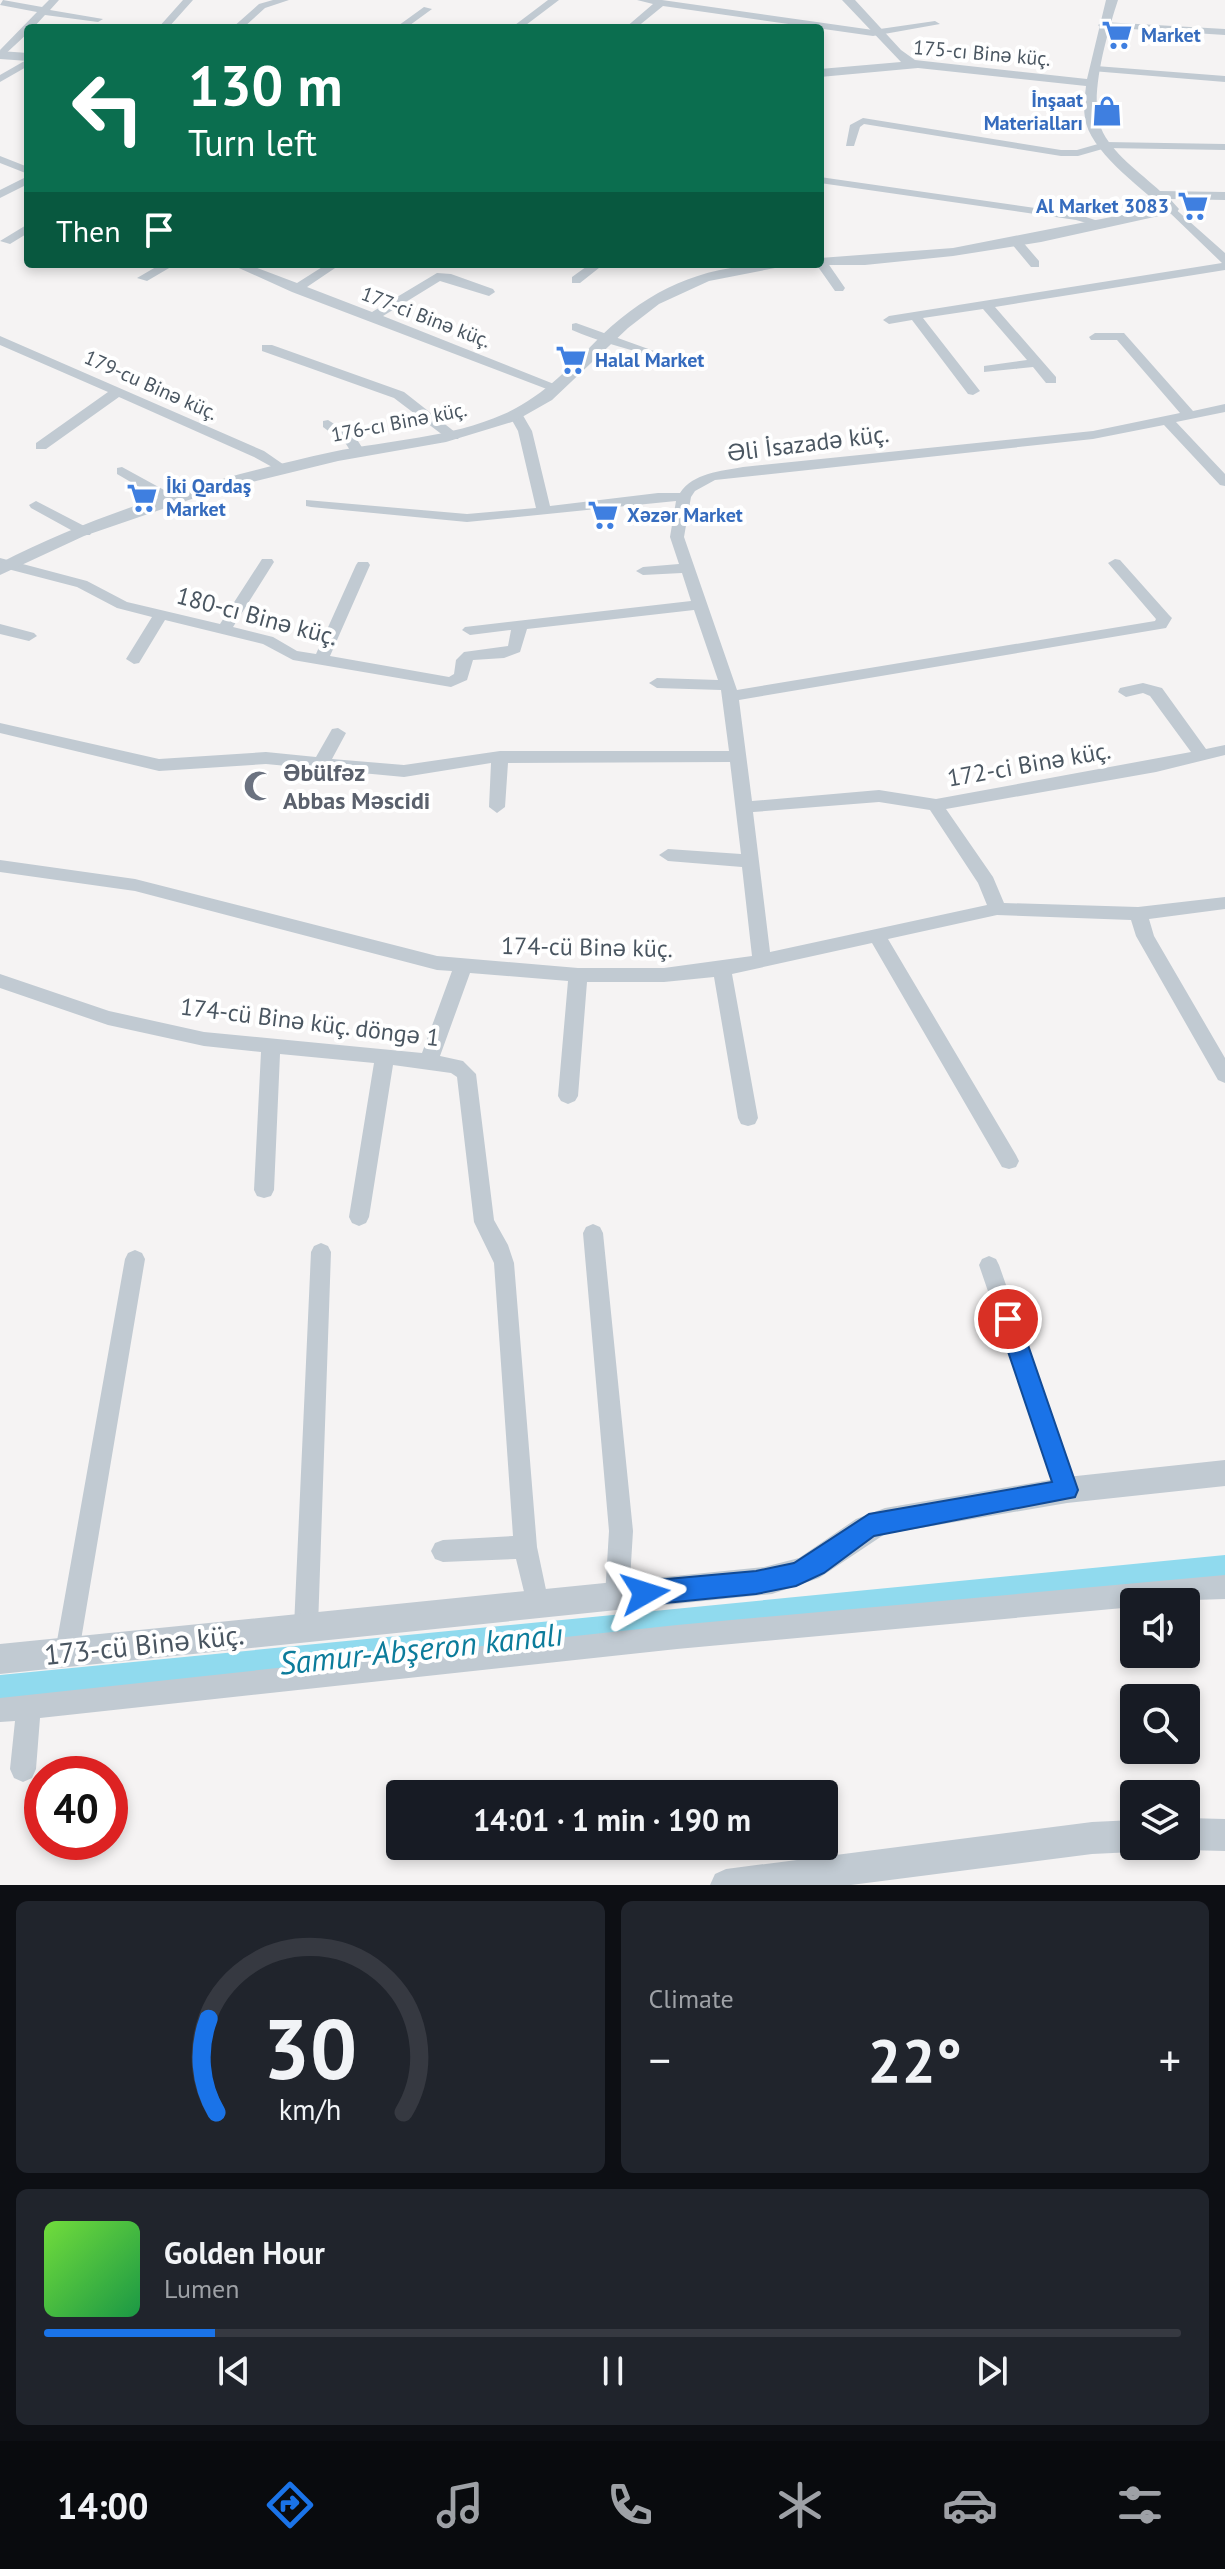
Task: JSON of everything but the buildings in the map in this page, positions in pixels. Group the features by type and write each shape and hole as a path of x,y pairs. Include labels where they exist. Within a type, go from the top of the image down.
{"street":[{"path":"30,24 54,0"},
{"path":"165,24 171,12 188,0"},
{"path":"242,24 262,6 284,0"},
{"path":"642,0 734,19 785,24"},
{"path":"848,0 912,64"},
{"path":"1112,0 1103,25 1091,122 1105,145 1225,260"},
{"path":"521,24 546,2"},
{"path":"3,3 98,19"},
{"path":"635,24 661,3"},
{"path":"406,24 427,9"},
{"path":"824,28 878,33 935,24"},
{"path":"1103,25 1225,32"},
{"path":"0,55 24,30"},
{"path":"0,55 24,59"},
{"path":"0,79 24,63"},
{"name":"175-cı Binə küç.","path":"824,73 912,64 1095,76"},
{"path":"1095,76 1225,79"},
{"path":"850,144 855,125 863,121 1061,153 1078,153 1105,145 1225,147"},
{"path":"0,159 24,169"},
{"path":"0,195 24,181"},
{"path":"824,181 1077,217 1104,225"},
{"path":"1158,195 1225,196"},
{"path":"824,262 891,261 1017,243 1172,209"},
{"path":"6,241 24,230"},
{"path":"1017,243 1035,264"},
{"path":"824,266 839,288"},
{"path":"889,320 1225,266"},
{"path":"143,278 162,268"},
{"name":"177-ci Binə küç.","path":"246,268 557,388"},
{"path":"296,289 329,268"},
{"path":"576,280 592,268"},
{"name":"176-cı Binə küç.","path":"2,566 170,499 358,452 453,436 516,415 557,388 635,314 665,295 742,268"},
{"path":"372,318 437,277 447,277 489,292"},
{"path":"987,305 1051,380"},
{"path":"915,316 973,391"},
{"path":"576,327 648,351"},
{"path":"1095,337 1120,336 1190,416"},
{"name":"179-cu Binə küç.","path":"0,340 259,454 283,469"},
{"path":"267,348 399,395 453,436"},
{"path":"989,369 1037,363"},
{"path":"41,446 117,392"},
{"name":"Əli İsazadə küç.","path":"684,497 699,482 743,471 1093,435 1225,408"},
{"path":"516,415 525,431 544,510"},
{"path":"1168,421 1225,482"},
{"path":"328,424 351,441 358,452"},
{"path":"122,471 170,499"},
{"path":"311,503 467,518 658,497 684,497 677,537 685,568 729,690 762,961"},
{"path":"36,505 85,532"},
{"path":"224,629 267,562"},
{"path":"657,683 729,690 1161,625 1164,618 1115,563"},
{"path":"321,660 363,565"},
{"name":"180-cı Binə küç.","path":"2,566 74,582 112,601 268,640 286,653 454,682 461,676 464,660 469,655 504,653 515,649 520,626"},
{"path":"643,571 685,568"},
{"path":"470,630 700,605"},
{"path":"134,659 161,614"},
{"path":"0,629 29,636"},
{"path":"1126,692 1143,688 1156,692 1202,756"},
{"path":"0,728 159,765 266,758 404,771 500,757 739,756"},
{"path":"321,763 338,733"},
{"name":"172-ci Binə küç.","path":"745,807 879,796 936,805 1225,750"},
{"path":"497,807 500,757"},
{"path":"936,805 943,822 990,887 997,909"},
{"path":"668,855 749,861"},
{"name":"174-cü Binə küç.","path":"0,866 135,885 401,954 463,967 578,975 664,975 722,969 997,909 1138,914 1225,903"},
{"path":"1138,914 1145,936 1225,1075"},
{"path":"876,934 1009,1161"},
{"path":"429,1061 463,967"},
{"path":"722,969 748,1118"},
{"path":"568,1096 578,975"},
{"name":"174-cü Binə küç. döngə 1","path":"0,981 138,1025 204,1039 429,1061 456,1066 466,1074 484,1222 498,1245 504,1263 525,1547 537,1604"},
{"path":"264,1190 271,1046"},
{"path":"359,1217 385,1057"},
{"path":"593,1233 621,1531 617,1596"},
{"path":"306,1627 321,1252"},
{"path":"67,1652 135,1259"},
{"path":"989,1265 1067,1490"},
{"name":"173-cü Binə küç.","path":"0,1659 756,1582 796,1574 815,1565 869,1526 1067,1490 1225,1473"},
{"path":"443,1551 525,1547"},
{"path":"0,1710 677,1637 1225,1587"},
{"path":"23,1769 29,1707"},
{"path":"1200,1834 1225,1835"},
{"path":"726,1885 1120,1837"}],"waterway":[{"name":"Samur-Abşeron kanalı","path":"0,1689 1225,1568"}],"place":[{"name":"Market","path":"1117,35"},
{"name":"İnşaat Materialları","path":"1107,111"},
{"name":"Al Market 3083","path":"1193,206"},
{"name":"Halal Market","path":"571,360"},
{"name":"İki Qardaş Market","path":"142,498"},
{"name":"Xəzər Market","path":"603,515"},
{"name":"Əbülfəz Abbas Məscidi","path":"259,786"}],"route":[{"path":"645,1593 777,1579 815,1565 869,1526 885,1521 1067,1490 1008,1319"}]}
